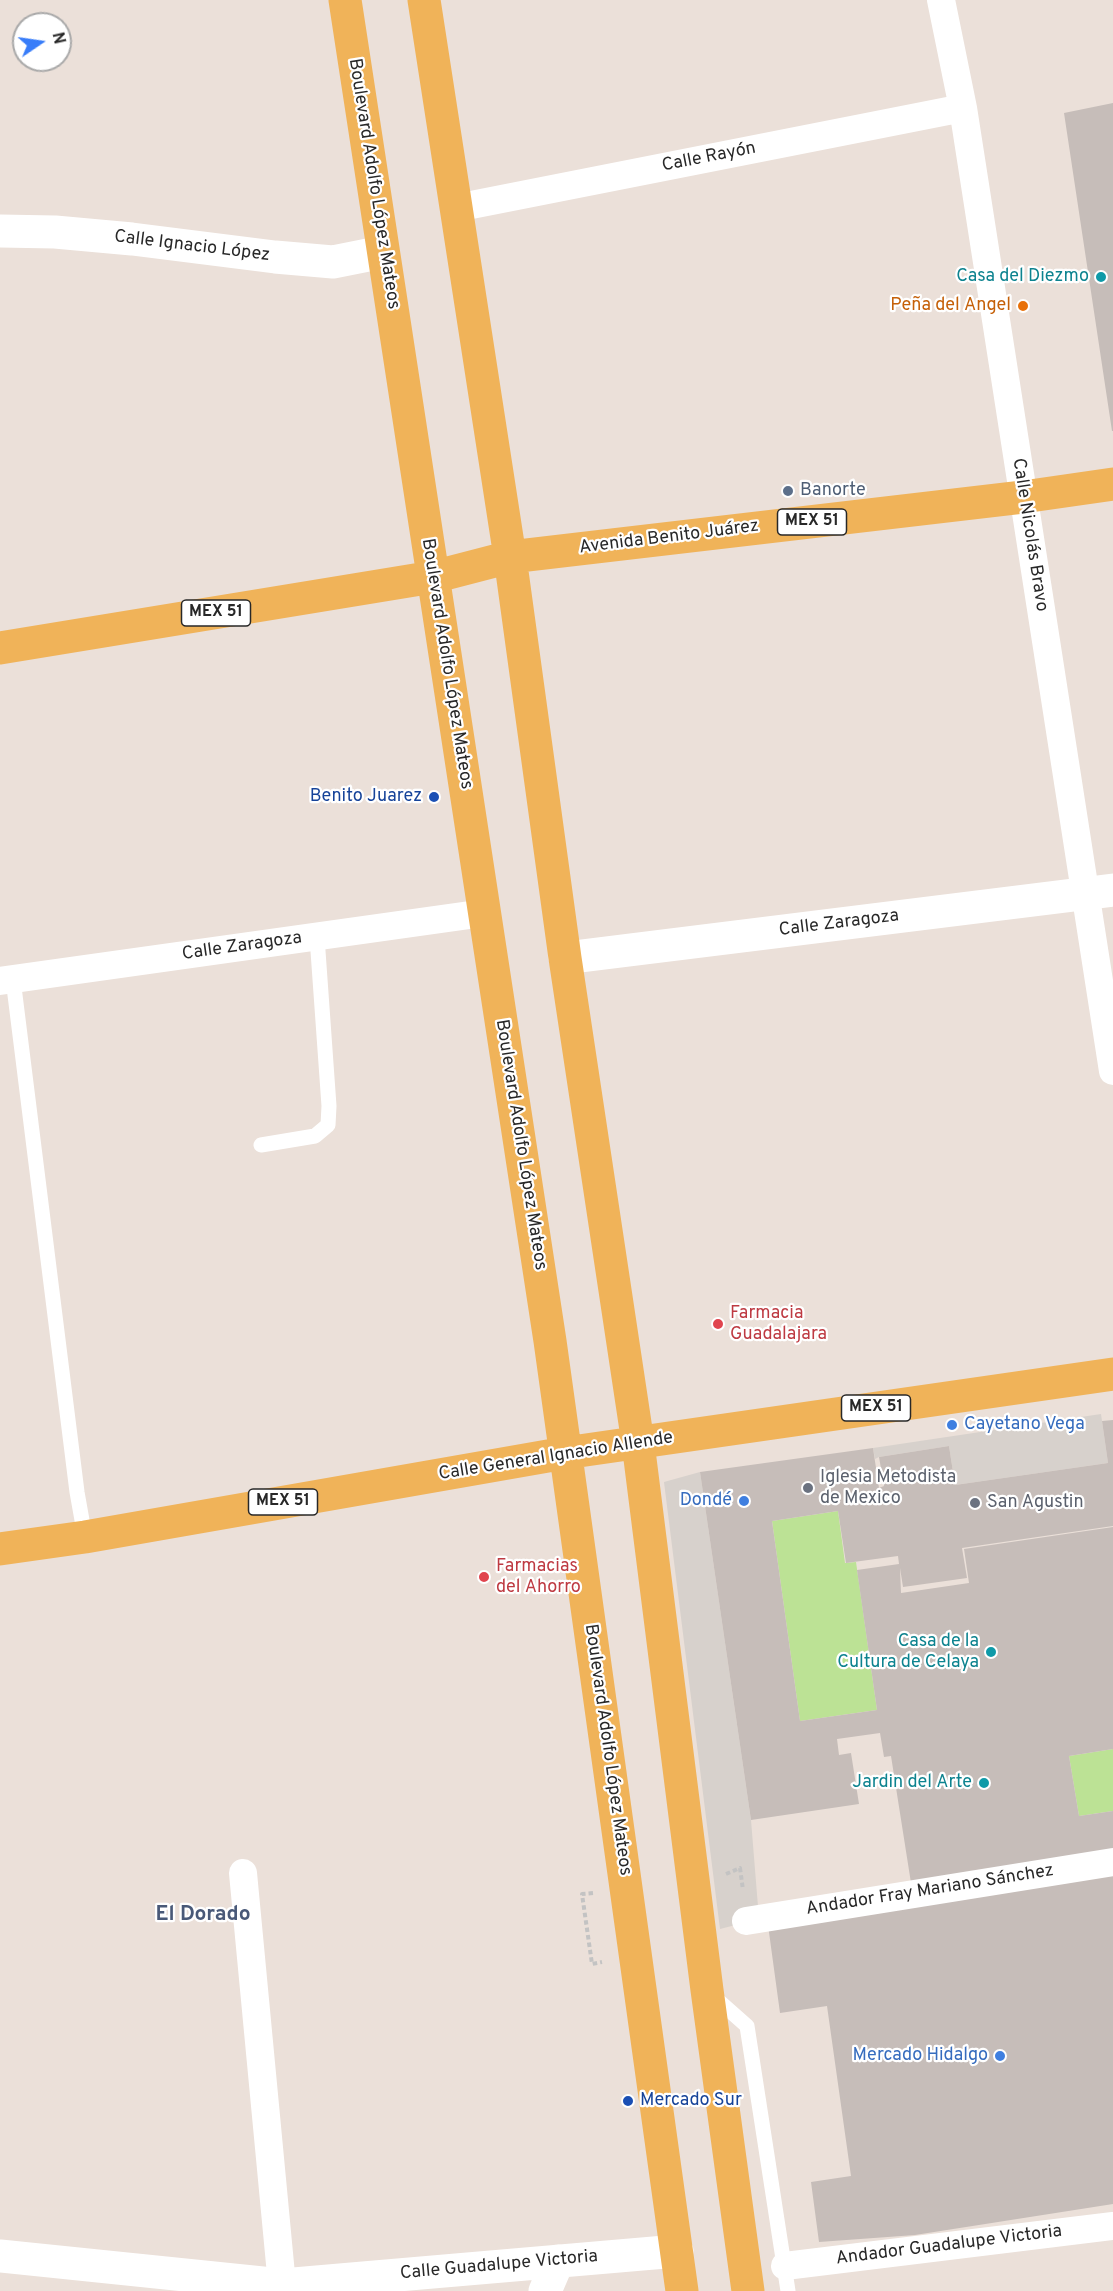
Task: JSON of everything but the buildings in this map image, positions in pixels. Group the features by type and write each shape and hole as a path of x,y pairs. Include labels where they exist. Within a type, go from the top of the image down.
{"main road":[{"name":"Boulevard Adolfo López Mateos","path":"345,0 550,1341 682,2291"},
{"path":"424,0 510,557 565,958 638,1443 707,1990 748,2291"},
{"name":"Calle Ignacio López","path":"0,231 55,232 121,238 333,262 383,252"},
{"name":"Avenida Benito Juárez","path":"510,557 1113,484"},
{"name":"MEX 51","path":"0,648 433,577 510,557"},
{"name":"Calle Zaragoza","path":"565,958 1099,892"},
{"name":"Calle General Ignacio Allende","path":"0,1549 85,1537 565,1453 1113,1374"},
{"name":"Calle Guadalupe Victoria","path":"0,2256 282,2284 676,2251"},
{"path":"545,2291 558,2261"}],"street":[{"name":"Calle Nicolás Bravo","path":"941,0 963,108 1023,496 1099,892 1113,1071"},
{"name":"Calle Rayón","path":"456,208 963,108"},
{"name":"Calle Zaragoza","path":"7,980 484,913"},
{"name":"Andador Fray Mariano Sánchez","path":"746,1921 1113,1862"},
{"path":"243,1874 282,2284"},
{"name":"Andador Guadalupe Victoria","path":"787,2279 1113,2226"}],"lane":[{"path":"261,1145 315,1136 328,1125 329,1106 317,937"},
{"path":"7,980 85,1537"},
{"path":"707,1990 747,2026 787,2279"}],"green space":[{"path":"838,1511 845,1563 856,1562 877,1710 800,1721 772,1521"},
{"path":"1113,1749 1113,1811 1079,1816 1069,1756"}],"shaded area":[{"path":"1101,1414 1108,1463 955,1485 949,1446 875,1459 873,1448"},
{"path":"700,1472 751,1820 759,1919 720,1929 664,1482"}],"place":[{"name":"Casa del Diezmo","path":"1101,277"},
{"name":"Peña del Angel","path":"1023,306"},
{"name":"Banorte","path":"788,491"},
{"name":"Benito Juarez","path":"434,797"},
{"name":"Farmacia Guadalajara","path":"718,1324"},
{"name":"Cayetano Vega","path":"952,1425"},
{"name":"Iglesia Metodista de Mexico","path":"808,1488"},
{"name":"Dondé","path":"744,1501"},
{"name":"San Agustin","path":"975,1503"},
{"name":"Farmacias del Ahorro","path":"484,1577"},
{"name":"Casa de la Cultura de Celaya","path":"991,1652"},
{"name":"Jardin del Arte","path":"984,1783"},
{"name":"Mercado Hidalgo","path":"1000,2056"},
{"name":"Mercado Sur","path":"628,2101"}],"district":[{"name":"El Dorado","path":"203,1916"}]}
